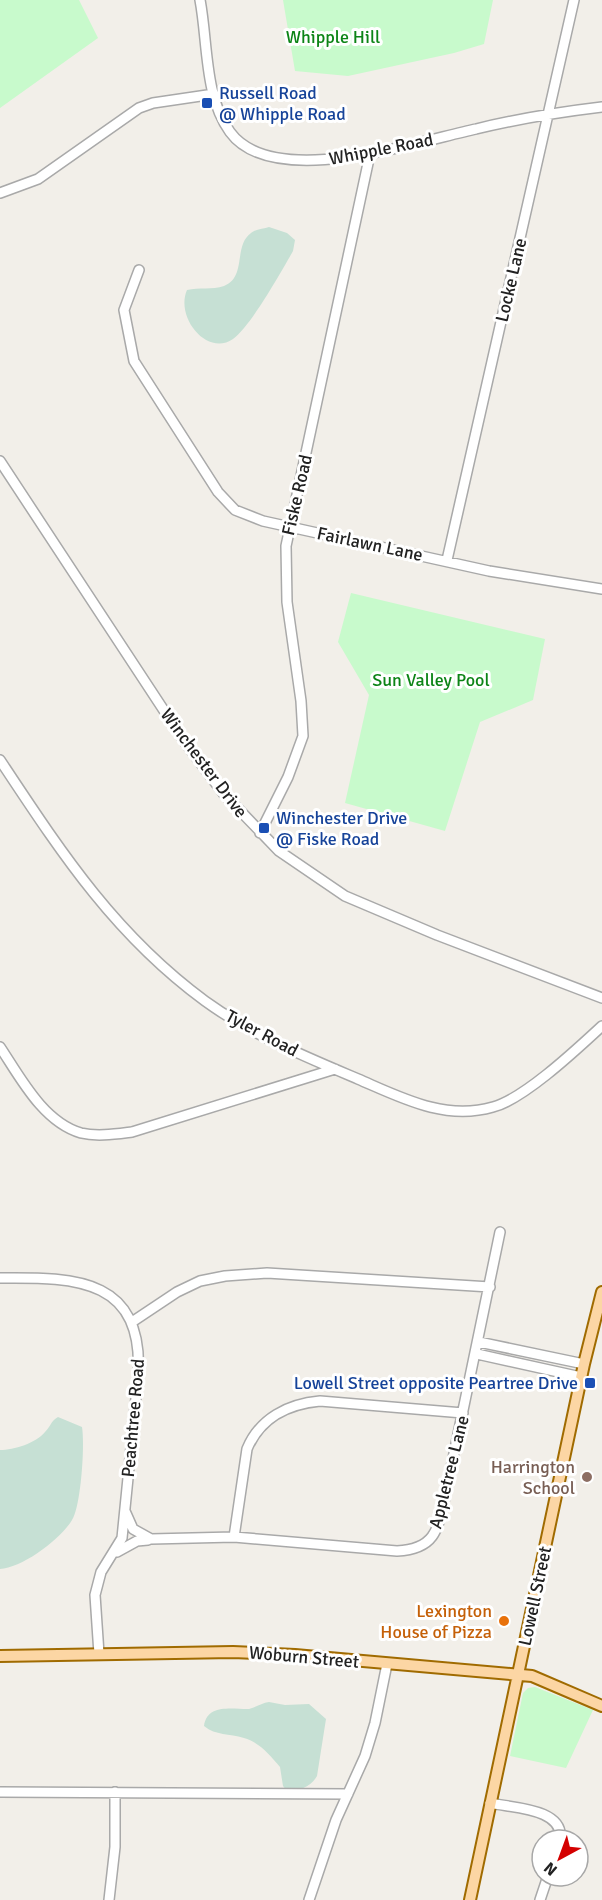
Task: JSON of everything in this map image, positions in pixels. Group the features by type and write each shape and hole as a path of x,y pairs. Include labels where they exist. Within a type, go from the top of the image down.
{"main road":[{"name":"Lowell Street","path":"470,1900 581,1377 602,1292"},
{"name":"Woburn Street","path":"0,1656 233,1652 387,1664 518,1675 547,1681 602,1706"}],"street":[{"name":"Whipple Road","path":"200,0 214,94 220,114 230,132 240,142 256,150 285,159 308,161 370,153 549,114 602,107"},
{"name":"Locke Lane","path":"447,560 574,0"},
{"path":"0,194 38,179 139,108 153,103 214,94"},
{"name":"Fiske Road","path":"260,833 288,777 303,736 301,701 285,574 290,527 370,153"},
{"name":"Fairlawn Lane","path":"139,270 126,299 124,313 128,343 138,369 226,502 250,518 543,581 602,589"},
{"name":"Winchester Drive","path":"0,462 184,741 223,793 279,851 345,896 437,935 602,998"},
{"name":"Tyler Road","path":"0,760 78,877 109,914 154,959 206,1002 243,1025 335,1070 414,1104 463,1112 494,1107 525,1090 602,1026"},
{"path":"0,1047 30,1092 47,1112 81,1133 109,1135 132,1132 335,1070"},
{"name":"Appletree Lane","path":"115,1554 124,1546 151,1539 234,1537 397,1551 418,1548 429,1541 440,1520 477,1354 501,1232"},
{"path":"132,1322 177,1292 200,1281 225,1276 267,1273 490,1287"},
{"name":"Peachtree Road","path":"0,1278 69,1279 90,1284 122,1308 132,1322 140,1354 125,1511 122,1538 115,1554 101,1572 95,1595 99,1654"},
{"path":"479,1342 584,1364"},
{"path":"477,1354 581,1377"},
{"path":"234,1537 247,1449 252,1438 265,1423 286,1408 298,1403 320,1401 463,1413"},
{"path":"125,1511 133,1529 151,1539"},
{"path":"309,1900 348,1794 365,1756 375,1723 387,1664"},
{"path":"0,1792 348,1794"},
{"path":"109,1900 115,1847 115,1792"},
{"path":"490,1803 549,1816 559,1828"}],"green space":[{"path":"0,0 79,0 98,38 0,108"},
{"name":"Whipple Hill","path":"283,0 493,0 484,44 454,53 348,76 295,71"},
{"path":"269,227 287,233 295,240 293,251 281,272 257,311 233,339 223,343 213,343 204,339 189,322 185,312 184,301 187,290 219,287 231,282 238,269 242,246 246,239 253,232"},
{"name":"Sun Valley Pool","path":"351,593 545,639 533,700 480,722 445,831 345,803 369,695 338,642"},
{"path":"58,1417 82,1427 82,1475 75,1513 67,1528 50,1544 19,1564 0,1569 0,1450 30,1443 41,1436"},
{"path":"535,1687 593,1710 566,1768 510,1756 523,1693 528,1688"},
{"path":"269,1702 285,1705 309,1704 326,1719 317,1776 304,1788 287,1791 283,1786 280,1767 255,1743 238,1736 213,1731 204,1726 206,1719 215,1711 249,1709"}],"place":[{"name":"Russell Road @ Whipple Road","path":"207,103"},
{"name":"Winchester Drive @ Fiske Road","path":"264,828"},
{"name":"Lowell Street opposite Peartree Drive","path":"590,1383"},
{"name":"Harrington School","path":"587,1477"},
{"name":"Lexington House of Pizza","path":"504,1621"}]}
